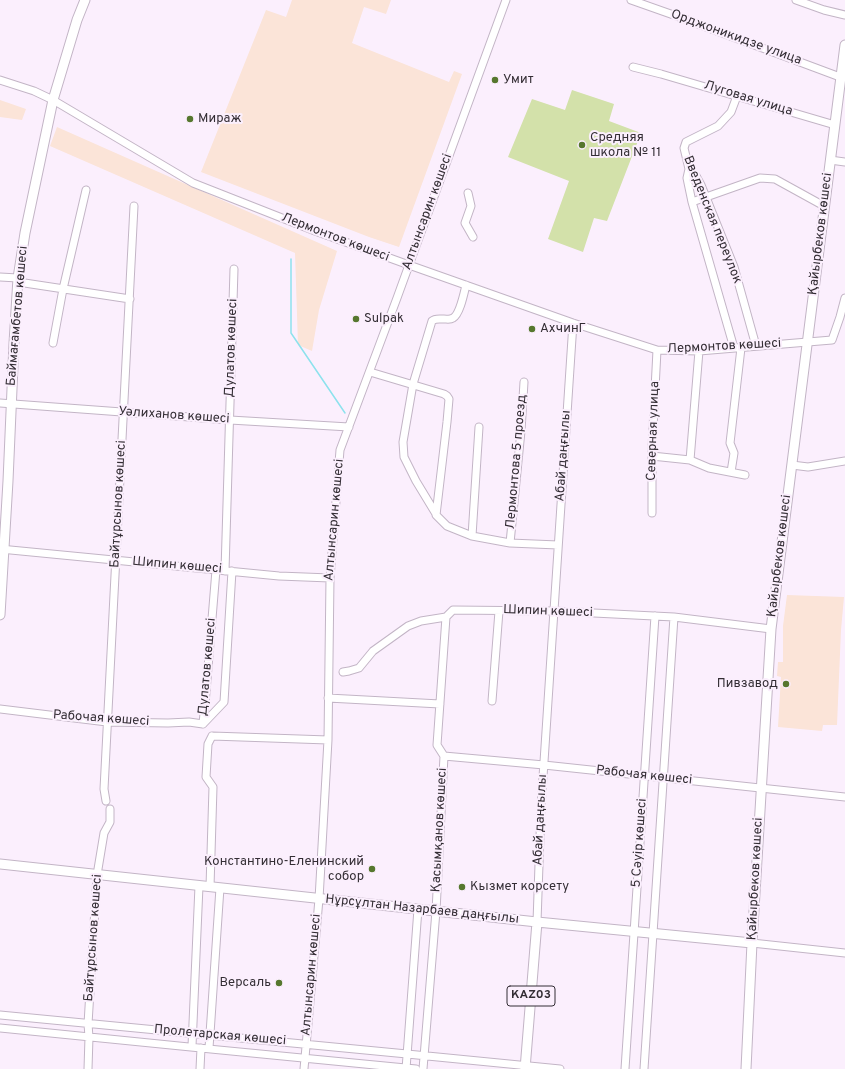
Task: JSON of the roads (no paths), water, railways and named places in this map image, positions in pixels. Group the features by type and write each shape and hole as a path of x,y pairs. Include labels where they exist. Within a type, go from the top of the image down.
{"main road":[{"name":"Баймағамбетов көшесі","path":"0,615 2,549 8,481 18,280 25,233 53,100 77,20 85,0"},
{"name":"Қайырбеков көшесі","path":"746,1069 771,629 845,45"},
{"name":"Нұрсұлтан Назарбаев даңғылы","path":"0,864 752,944"},
{"name":"Абай даңғылы","path":"525,1067 536,922"}],"street":[{"name":"Алтынсарин көшесі","path":"304,1069 319,899 328,740 330,578 340,450 398,298 506,0"},
{"name":"Орджоникидзе улица","path":"631,0 840,77"},
{"path":"796,0 845,16"},
{"name":"Луговая улица","path":"633,66 835,125"},
{"name":"Лермонтов көшесі","path":"0,80 34,91 53,100 193,183 315,231 409,265 573,324 657,350 699,351 832,340 843,317"},
{"name":"Введенская переулок","path":"737,96 731,112 718,126 688,141 684,148 689,168 696,176 734,267 756,346"},
{"path":"830,160 845,162"},
{"path":"689,168 687,178 692,202 737,348 730,442 734,453 731,472"},
{"path":"692,202 760,178 775,179 824,206"},
{"path":"52,344 63,288 86,190"},
{"path":"468,193 471,206 465,223 473,237"},
{"name":"Байтұрсынов көшесі","path":"106,801 104,789 107,722 134,206"},
{"name":"Дулатов көшесі","path":"207,729 224,702 234,269"},
{"path":"0,277 130,299"},
{"path":"466,285 457,315 452,319 433,319 413,384 403,442 404,457 416,481 436,514 447,526 472,536 510,543 558,545"},
{"path":"843,317 845,298"},
{"name":"Абай даңғылы","path":"536,922 541,807 573,324"},
{"name":"Северная улица","path":"652,513 652,456 657,350"},
{"path":"690,460 699,351"},
{"path":"370,372 413,384 447,396 447,422 436,514"},
{"name":"Лермонтова 5 проезд","path":"510,543 521,431 524,382"},
{"name":"Уәлиханов көшесі","path":"0,403 349,427"},
{"path":"472,536 479,427"},
{"path":"652,456 690,460 709,468 745,475"},
{"path":"792,464 808,467 845,461"},
{"name":"Шипин көшесі","path":"2,549 278,576 330,578"},
{"name":"Дулатов көшесі","path":"210,887 213,787 206,777 208,744 207,729 216,570"},
{"name":"Шипин көшесі","path":"344,672 359,668 373,651 408,626 421,621 446,617 453,610 554,611 674,617 771,629"},
{"path":"492,701 499,610"},
{"name":"5 Сәуір көшесі","path":"625,1069 655,616"},
{"name":"Қасымқанов көшесі","path":"423,1069 436,911 444,756 437,745 446,617"},
{"name":"5 Сәуір көшесі","path":"644,1069 674,617"},
{"path":"328,698 440,704"},
{"name":"Рабочая көшесі","path":"0,709 107,722 189,722 207,729 328,740"},
{"name":"Рабочая көшесі","path":"444,756 544,764 845,797"},
{"name":"Байтұрсынов көшесі","path":"88,1069 88,1024 97,875 104,833 110,822 110,809"},
{"path":"192,1046 199,886"},
{"path":"209,1048 220,888"},
{"path":"406,1068 418,909"},
{"name":"Нұрсұлтан Назарбаев даңғылы","path":"752,944 845,954"},
{"name":"Пролетарская көшесі","path":"0,1015 424,1055 525,1067 560,1069"},
{"name":"Пролетарская көшесі","path":"0,1028 416,1069"},
{"path":"200,1069 201,1048"}],"waterway":[{"path":"291,259 291,333 345,413"}],"place":[{"name":"Умит","path":"495,80"},
{"name":"Мираж","path":"190,119"},
{"name":"Средняя школа № 11","path":"582,145"},
{"name":"Sulpak","path":"356,319"},
{"name":"АхчинГ","path":"532,329"},
{"name":"Пивзавод","path":"786,684"},
{"name":"Константино-Еленинский собор","path":"372,869"},
{"name":"Кызмет корсету","path":"462,887"},
{"name":"Версаль","path":"279,983"}]}
